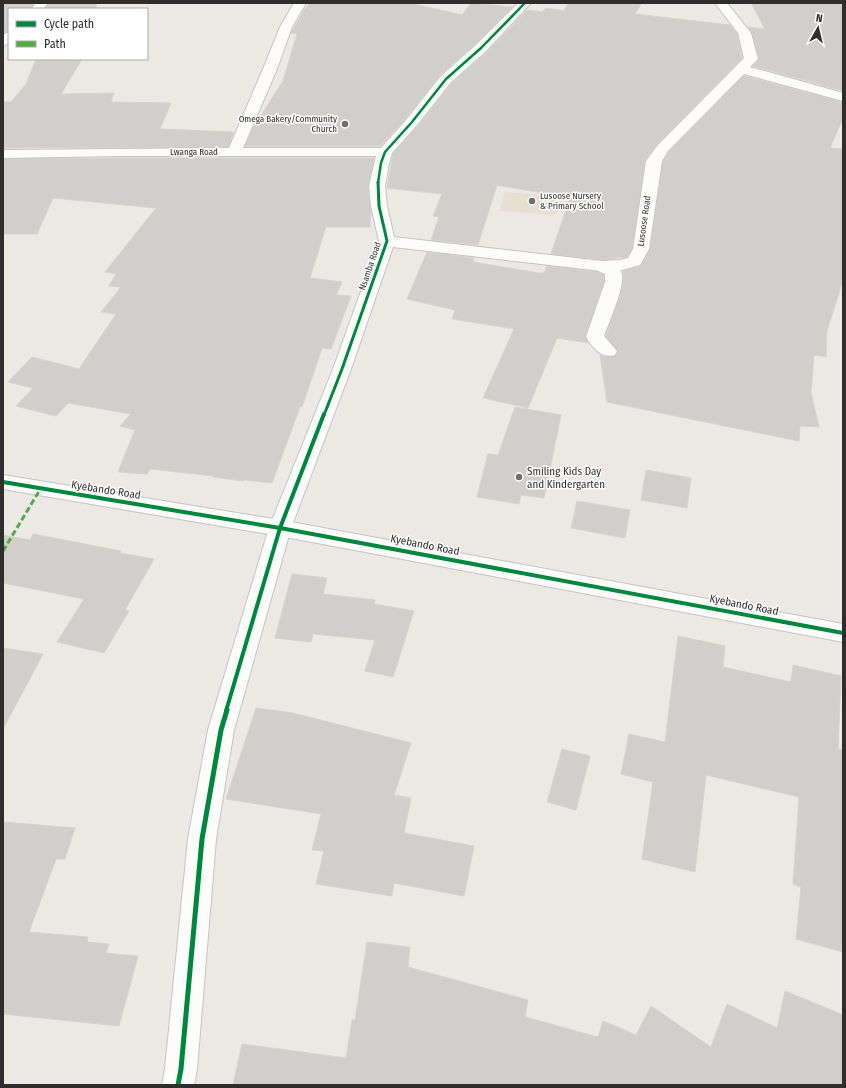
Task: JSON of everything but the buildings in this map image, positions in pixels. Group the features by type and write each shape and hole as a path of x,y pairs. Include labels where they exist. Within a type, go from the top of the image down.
{"street":[{"path":"234,152 270,69 286,27 300,3"},
{"name":"Nsamba Road","path":"178,1085 181,1069 202,839 221,730 280,528 342,370 387,241 379,206 378,186 381,163 385,152 412,122 446,79 481,48 525,3"},
{"name":"Lusoose Road","path":"387,241 602,266 622,265 634,261 641,249 654,162 663,148 725,83 742,69 751,59 749,41 743,29 721,3"},
{"path":"742,69 843,97"},
{"name":"Lwanga Road","path":"3,154 385,152"},
{"path":"602,266 613,272 614,282 595,337 608,351"},
{"name":"Kyebando Road","path":"3,482 280,528 843,633"}],"shaded area":[{"name":"Lusoose Nursery & Primary School","path":"504,192 559,196 563,205 556,215 500,211"}],"marked path":[{"path":"3,551 41,488"}],"cycle path":[{"path":"178,1085 181,1069 202,839 221,730 280,528 342,369 387,241 379,206 377,186 381,163 385,152 412,122 446,79 481,48 525,3"},
{"path":"3,482 280,528 843,633"}],"place":[{"name":"Omega Bakery/Community Church","path":"345,124"},
{"name":"Lusoose Nursery & Primary School","path":"532,201"},
{"name":"Smiling Kids Day and Kindergarten","path":"519,477"}]}
